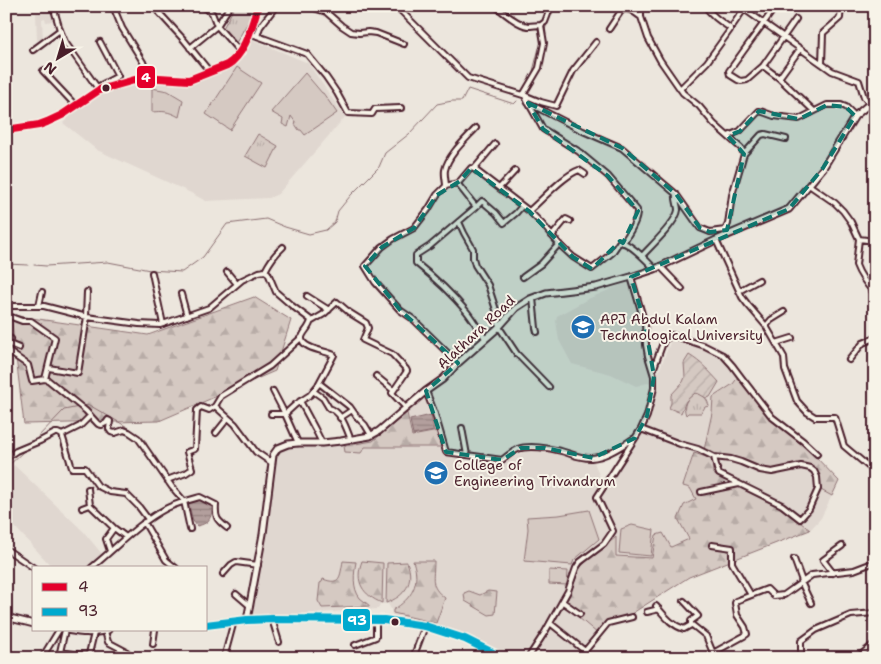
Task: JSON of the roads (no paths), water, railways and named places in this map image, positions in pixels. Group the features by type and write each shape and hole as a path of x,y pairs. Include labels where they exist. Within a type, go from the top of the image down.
{"street":[{"path":"53,6 60,30 69,49 98,89"},
{"path":"112,6 122,28 143,62 149,78"},
{"path":"153,6 210,72"},
{"path":"203,6 212,13 217,26 240,52"},
{"path":"190,48 217,26 230,6"},
{"path":"98,89 145,77 189,80 231,63 240,52 258,6"},
{"path":"257,36 260,28 276,6"},
{"path":"308,6 326,12 351,32 376,33 404,44"},
{"path":"396,6 468,78 556,106 573,71 596,42"},
{"path":"495,6 528,26 541,25 545,22 551,6"},
{"path":"641,6 641,17 648,38 660,60 680,89 699,106 714,124 741,148 744,154"},
{"path":"680,89 707,62 730,30 730,28 711,15 705,6"},
{"path":"776,6 729,71 738,80 745,81 763,66 796,19"},
{"path":"822,64 823,35 840,18 840,6"},
{"path":"733,25 745,8 764,24 832,71 858,82 869,103"},
{"path":"610,30 624,9 629,9 641,17"},
{"path":"524,96 539,68 544,43 541,25"},
{"path":"33,50 60,30"},
{"path":"249,33 307,54 338,93 348,113 372,114 374,109 402,108"},
{"path":"6,130 47,122 76,106 118,76 100,42"},
{"path":"779,78 800,49"},
{"path":"763,66 779,78 814,111"},
{"path":"43,72 76,106"},
{"path":"524,96 543,129 578,152 608,176 637,210 636,219 623,243"},
{"name":"Alathara Road","path":"272,463 274,452 288,444 351,440 379,431 443,378 524,302 546,294 596,287 657,268 789,209 822,168 855,116 875,99"},
{"path":"528,103 583,131 622,148 676,194 700,228 710,232 723,230 727,226 732,195 744,154 761,135 765,134 786,139"},
{"path":"728,136 740,131 759,111 774,116 799,119 826,105 842,105 855,116"},
{"path":"446,186 445,170 450,159 476,128"},
{"path":"458,362 413,319 400,310 375,282 365,266 382,247 414,228 436,195 446,186 457,183 471,168 474,169 495,144"},
{"path":"474,169 529,211 573,257 592,269 612,253 620,241 642,256 682,289"},
{"path":"529,211 575,171 579,170 585,174"},
{"path":"499,188 515,171"},
{"path":"457,183 476,207"},
{"path":"809,185 835,202 843,211 859,239 856,265 861,276 875,294"},
{"path":"642,256 675,218 678,212 675,200 676,194"},
{"path":"485,338 468,313 444,286 416,263 416,255 430,246 482,201 504,223 522,206"},
{"path":"552,236 566,219 570,222"},
{"path":"459,222 473,249 476,265 488,285 499,326 517,354 549,387"},
{"path":"859,239 875,241"},
{"path":"716,240 739,291 766,326 784,357 785,369 797,401 807,412 814,416 835,418 844,446 875,472"},
{"path":"522,277 541,264 559,244"},
{"path":"265,271 268,264 283,247"},
{"path":"45,379 55,338 32,321 22,321 6,315 8,306 51,306 86,316 139,324 164,324 208,308 242,280 265,271"},
{"path":"265,271 268,273 276,292 312,321"},
{"path":"227,272 237,284"},
{"path":"152,274 164,324"},
{"path":"528,658 570,587 576,568 584,558 604,544 613,531 597,497 641,430 647,416 654,388 652,370 648,356 646,324 631,277"},
{"path":"739,291 759,280"},
{"path":"39,306 42,292"},
{"path":"49,368 78,373 86,316 87,292"},
{"path":"181,294 187,316"},
{"path":"308,296 329,310"},
{"path":"533,298 538,332"},
{"path":"167,480 192,469 187,452 195,449 197,410 201,407 209,410 215,406 221,396 270,366 302,337 312,321 329,310 337,302 366,323 368,328 363,340 392,354 407,371 393,390"},
{"path":"766,326 771,320 784,312"},
{"path":"6,336 11,339"},
{"path":"652,370 664,340 672,336 715,350 723,355 732,365 772,417 817,454"},
{"path":"271,414 285,414 310,395 319,383 334,355 305,344 302,337"},
{"path":"776,343 792,338"},
{"path":"850,360 863,343 875,338"},
{"path":"19,348 7,343 9,352 28,365 32,381 45,379 79,405 98,424 106,424 108,420 110,421 109,429 111,432 115,433 124,430 138,438 184,501 190,529"},
{"path":"376,376 393,390 394,396 406,408"},
{"path":"319,383 350,407 371,435"},
{"path":"274,391 298,443"},
{"path":"313,391 323,398 329,408 334,410 343,421 351,440"},
{"path":"426,391 446,452 502,460 521,448 545,448 579,457 593,458 608,453 635,438"},
{"path":"300,402 322,443"},
{"path":"215,406 235,424 256,452 272,463 258,566 247,620"},
{"path":"340,418 352,410"},
{"path":"6,458 16,451 40,442 55,433 62,435 80,426 90,416"},
{"path":"216,433 228,418"},
{"path":"462,428 467,455"},
{"path":"641,430 698,449 714,457 742,462 760,470 772,472 801,466 810,468 817,477 818,489 809,509 800,519 782,505 720,474 714,457"},
{"path":"62,435 72,468 85,468 98,486 110,492 126,494 148,519"},
{"path":"701,492 739,484"},
{"path":"88,489 90,505 126,537"},
{"path":"93,566 148,519 184,501 200,497 216,505 217,520 227,528"},
{"path":"82,508 90,505"},
{"path":"144,522 166,560 174,566"},
{"path":"110,550 106,539 114,528"},
{"path":"712,545 732,548 732,563 752,595"},
{"path":"833,572 823,560 842,546"},
{"path":"6,549 32,567"},
{"path":"794,559 811,603"},
{"path":"223,574 236,562 258,566"},
{"path":"691,625 706,636 712,655 747,634 736,615 736,600 767,589 774,596 784,595 812,575 854,570 875,562"},
{"path":"97,563 100,566"},
{"path":"236,594 250,606"},
{"path":"684,601 698,616"},
{"path":"562,602 580,614"},
{"path":"647,612 657,607 670,622 684,629 691,625 691,622 703,611"},
{"path":"803,658 801,641 816,630 851,615 875,613"},
{"path":"6,617 32,624"},
{"path":"579,658 608,622 632,617"},
{"path":"272,619 279,642"},
{"path":"208,625 272,619 384,620 425,626 465,639 500,658"},
{"path":"355,645 376,637 376,620"},
{"path":"224,658 234,621"},
{"path":"550,623 585,650"},
{"path":"413,658 425,626"},
{"path":"43,656 57,632"},
{"path":"65,632 60,652 88,657 94,634"},
{"path":"76,632 94,634 100,632"},
{"path":"107,632 108,642 127,652"},
{"path":"153,644 155,632"},
{"path":"857,658 875,643"}],"waterway":[{"path":"544,33 552,8"},
{"path":"529,82 539,48"},
{"path":"34,265 108,262 150,270 182,272 203,257 227,224 266,219 309,234 326,230 335,222 338,211 351,195 379,167 385,153 409,134 437,104 462,101 468,89 514,104 517,101"},
{"path":"6,264 28,265"},
{"path":"83,406 89,405 129,428 145,440 150,453"},
{"path":"33,442 64,410 79,407"},
{"path":"6,468 24,451"},
{"path":"154,458 167,476"},
{"path":"171,482 185,498"}],"place":[{"name":"APJ Abdul Kalam Technological University","path":"583,327"},
{"name":"College of Engineering Trivandrum","path":"436,473"}]}
